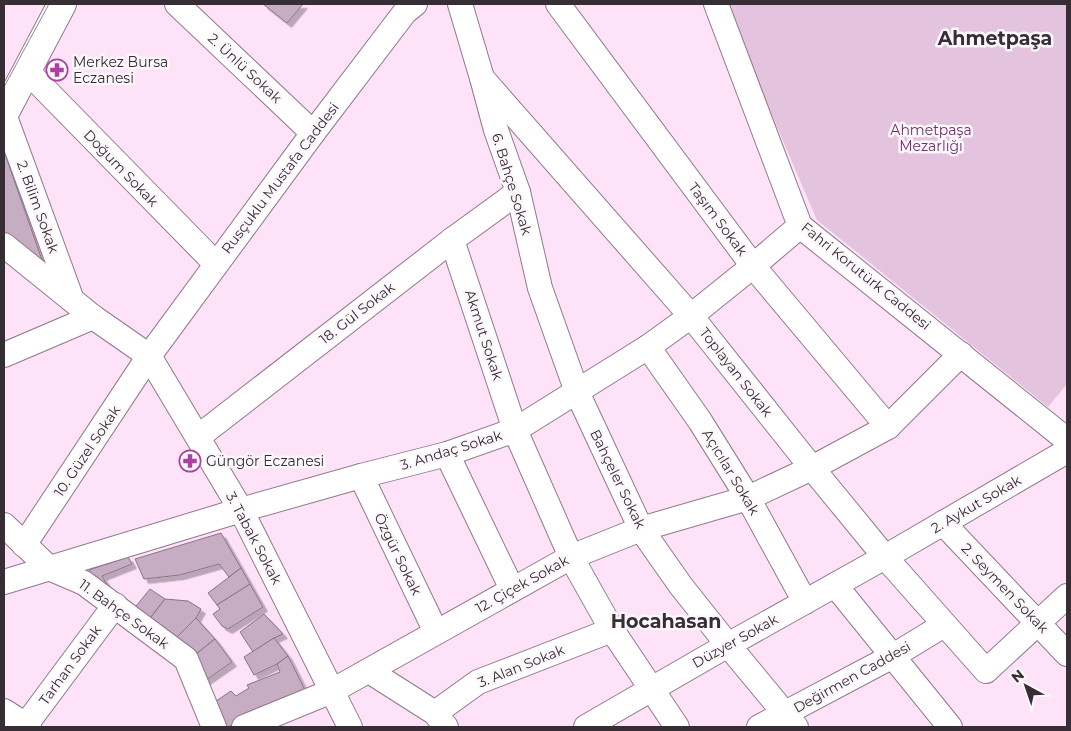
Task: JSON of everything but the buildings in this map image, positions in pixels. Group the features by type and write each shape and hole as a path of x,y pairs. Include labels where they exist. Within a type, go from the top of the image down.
{"main road":[{"path":"4,114 62,4"}],"street":[{"name":"2. Ünlü Sokak","path":"177,4 313,133"},
{"name":"6. Bahçe Sokak","path":"460,4 496,130 518,192 540,288 577,392"},
{"name":"Taşım Sokak","path":"558,4 753,266 888,427"},
{"name":"Fahri Korutürk Caddesi","path":"716,4 800,226 1067,440"},
{"name":"Rusçuklu Mustafa Caddesi","path":"149,356 406,6"},
{"name":"Doğum Sokak","path":"27,71 216,264"},
{"name":"Toplayan Sokak","path":"482,78 691,316 885,557 986,671 1038,623"},
{"name":"2. Bilim Sokak","path":"4,114 72,301"},
{"name":"18. Gül Sokak","path":"198,437 452,240 518,192"},
{"name":"3. Andaç Sokak","path":"4,582 241,510 360,476 447,454 515,430 648,347 691,316 800,226"},
{"name":"Akmut Sokak","path":"452,240 515,430 571,557 612,630 677,727"},
{"name":"3. Tabak Sokak","path":"4,245 72,301 149,356 241,510 350,727"},
{"path":"4,355 93,317"},
{"name":"Açıcılar Sokak","path":"648,347 700,421 748,498 805,602"},
{"name":"12. Çiçek Sokak","path":"244,727 332,691 571,557 641,529 748,498 812,468 888,427 961,354"},
{"name":"10. Güzel Sokak","path":"24,545 149,356"},
{"name":"Bahçeler Sokak","path":"577,392 641,529 681,586 791,720"},
{"name":"2. Aykut Sokak","path":"885,557 1067,451"},
{"path":"447,454 512,589"},
{"name":"Özgür Sokak","path":"360,476 436,632"},
{"name":"2. Seymen Sokak","path":"943,523 1067,654"},
{"name":"11. Bahçe Sokak","path":"4,525 49,568 84,582 186,658 214,727"},
{"name":"Düzyer Sokak","path":"586,727 885,557"},
{"path":"835,585 950,727"},
{"path":"1038,623 1067,596"},
{"name":"Tarhan Sokak","path":"27,726 115,605"},
{"name":"Değirmen Caddesi","path":"760,727 791,720 944,625"},
{"name":"3. Alan Sokak","path":"440,720 478,682 612,630"},
{"path":"368,671 440,720"},
{"path":"4,711 27,726"}],"green space":[{"name":"Ahmetpaşa Mezarlığı","path":"724,4 1067,4 1067,384 1048,407 817,220"}],"tram line":[{"path":"4,87 49,4"}],"place":[{"name":"Merkez Bursa Eczanesi","path":"57,70"},
{"name":"Güngör Eczanesi","path":"190,461"}],"district":[{"name":"Ahmetpaşa","path":"995,38"},
{"name":"Hocahasan","path":"666,621"}]}
